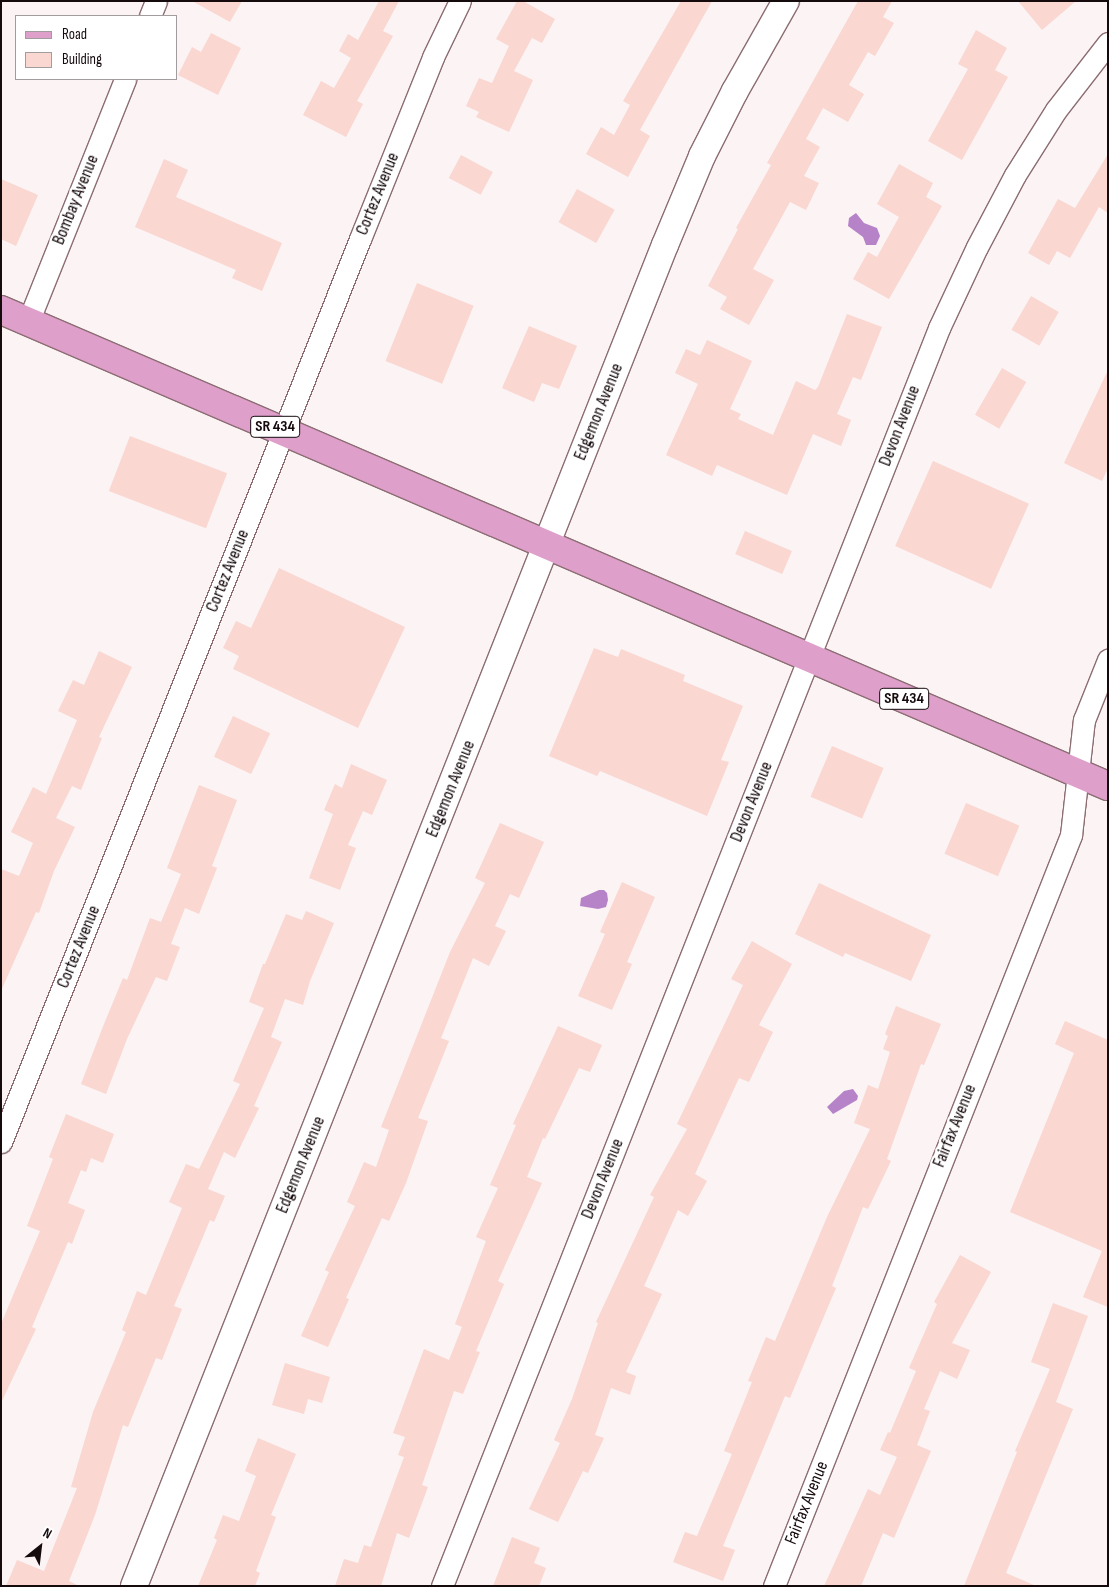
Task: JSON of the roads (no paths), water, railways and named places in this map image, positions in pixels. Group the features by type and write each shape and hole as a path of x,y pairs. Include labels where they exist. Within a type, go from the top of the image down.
{"main road":[{"name":"SR 434","path":"1,310 283,430 808,659 1108,786"}],"street":[{"path":"150,15 156,1"},
{"name":"Cortez Avenue","path":"1,1142 433,57 460,1"},
{"name":"Edgemon Avenue","path":"134,1586 702,156 786,1"},
{"name":"Devon Avenue","path":"442,1586 939,328 977,247 1015,175 1056,110 1108,43"},
{"name":"Bombay Avenue","path":"28,322 125,80"},
{"name":"Fairfax Avenue","path":"774,1586 1070,835 1084,720 1108,660"}]}
